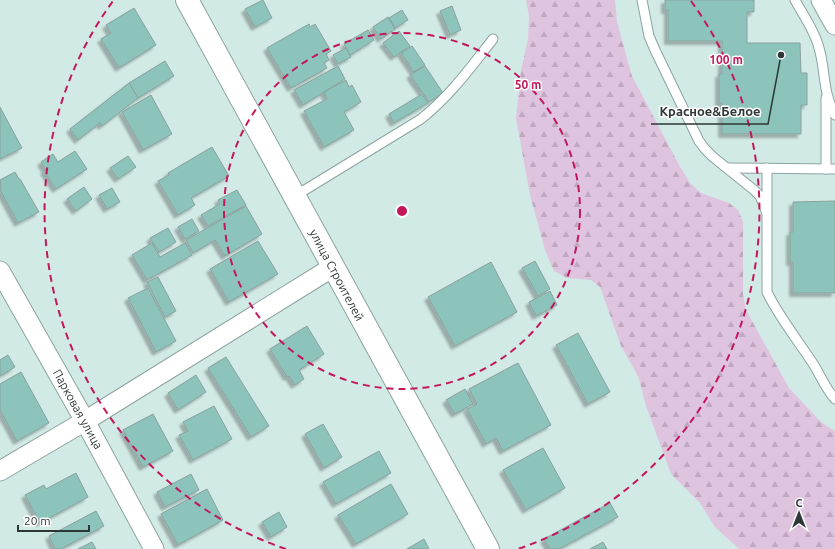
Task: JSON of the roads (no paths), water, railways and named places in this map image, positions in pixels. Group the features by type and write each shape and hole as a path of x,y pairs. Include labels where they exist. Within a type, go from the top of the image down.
{"main road":[{"name":"улица Строителей","path":"187,0 488,549"}],"street":[{"path":"821,0 835,25"},
{"path":"0,471 85,421 333,267"},
{"name":"Парковая улица","path":"0,271 85,421 154,549"}],"lane":[{"path":"642,0 649,36 699,141 705,149 760,196 766,211"},
{"path":"727,168 831,169 825,89 820,48 796,0"},
{"path":"295,196 415,123 431,111 448,94 493,39"},
{"path":"825,89 829,104 835,115"},
{"path":"766,168 767,292 772,303 835,399"}],"place":[{"name":"Красное&Белое","path":"781,55"}]}
